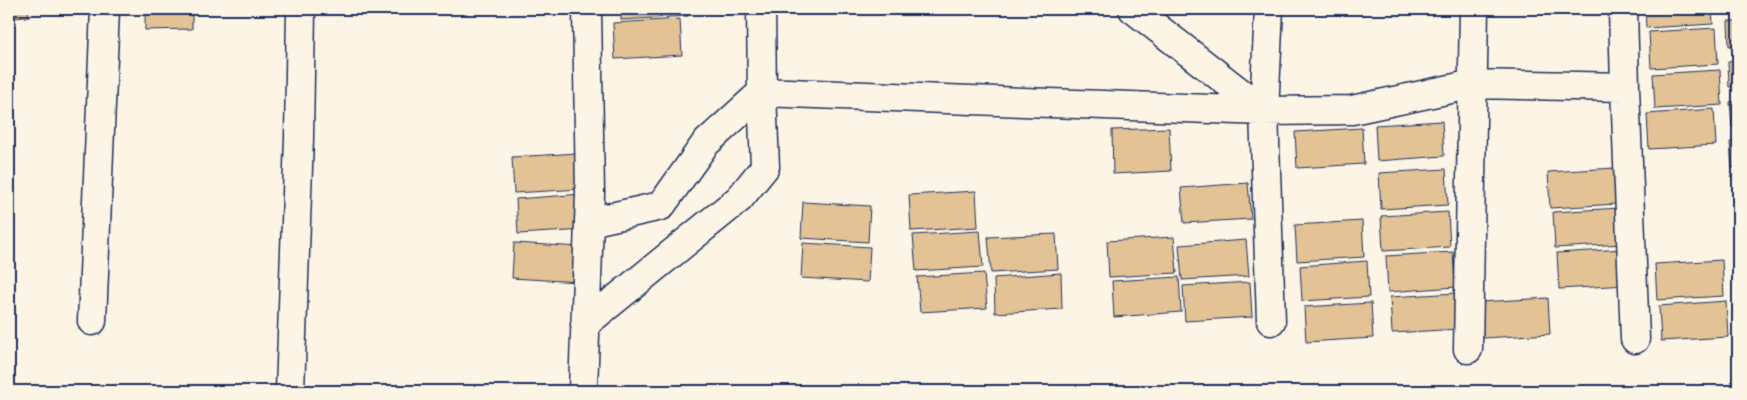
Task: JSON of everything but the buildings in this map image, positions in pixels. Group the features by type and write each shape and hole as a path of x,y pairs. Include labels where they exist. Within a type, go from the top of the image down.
{"street":[{"path":"92,321 105,9"},
{"path":"290,391 299,138 301,9"},
{"path":"583,391 589,222 587,9"},
{"path":"585,324 739,199 765,167 761,9"},
{"path":"1133,9 1264,111"},
{"path":"1269,9 1264,111 1271,321"},
{"path":"1468,349 1474,9"},
{"path":"1623,9 1635,339"},
{"path":"589,222 661,206 705,144 762,92 1264,111 1352,110 1474,84 1625,87"},
{"path":"661,206 685,241"}]}
